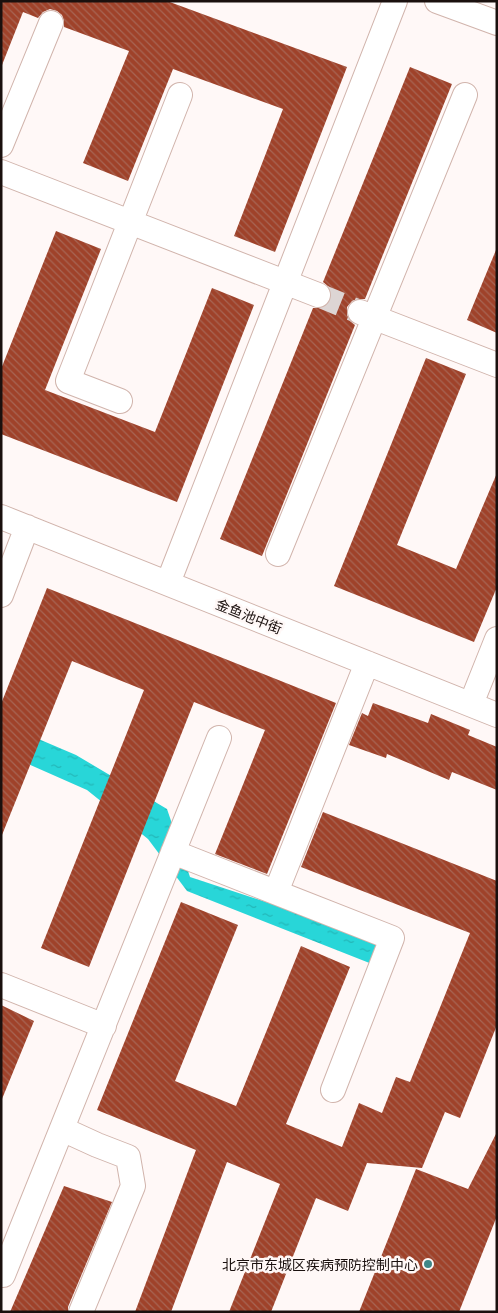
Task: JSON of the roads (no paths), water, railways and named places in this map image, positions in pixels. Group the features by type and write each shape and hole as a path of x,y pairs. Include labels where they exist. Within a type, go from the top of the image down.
{"street":[{"path":"168,583 395,1"},
{"path":"437,1 497,23"},
{"path":"1,145 50,23"},
{"path":"120,401 68,381 180,95"},
{"path":"278,554 367,315 465,95"},
{"path":"1,172 318,296"},
{"path":"367,315 497,364"},
{"name":"金鱼池中街","path":"1,517 497,715"},
{"path":"1,595 27,527"},
{"path":"471,704 497,640"},
{"path":"276,892 367,663"},
{"path":"1,1275 3,1276 219,738"},
{"path":"173,852 392,938 333,1090"},
{"path":"1,985 104,1026"},
{"path":"62,1129 128,1158 133,1186 81,1312"}],"water":[{"path":"1,723 76,755 167,809 190,877 382,940 372,964 187,891 148,839 87,790 1,752"}],"tunnel":[{"path":"318,295 360,312"}],"place":[{"name":"北京市东城区疾病预防控制中心","path":"428,1264"}]}
